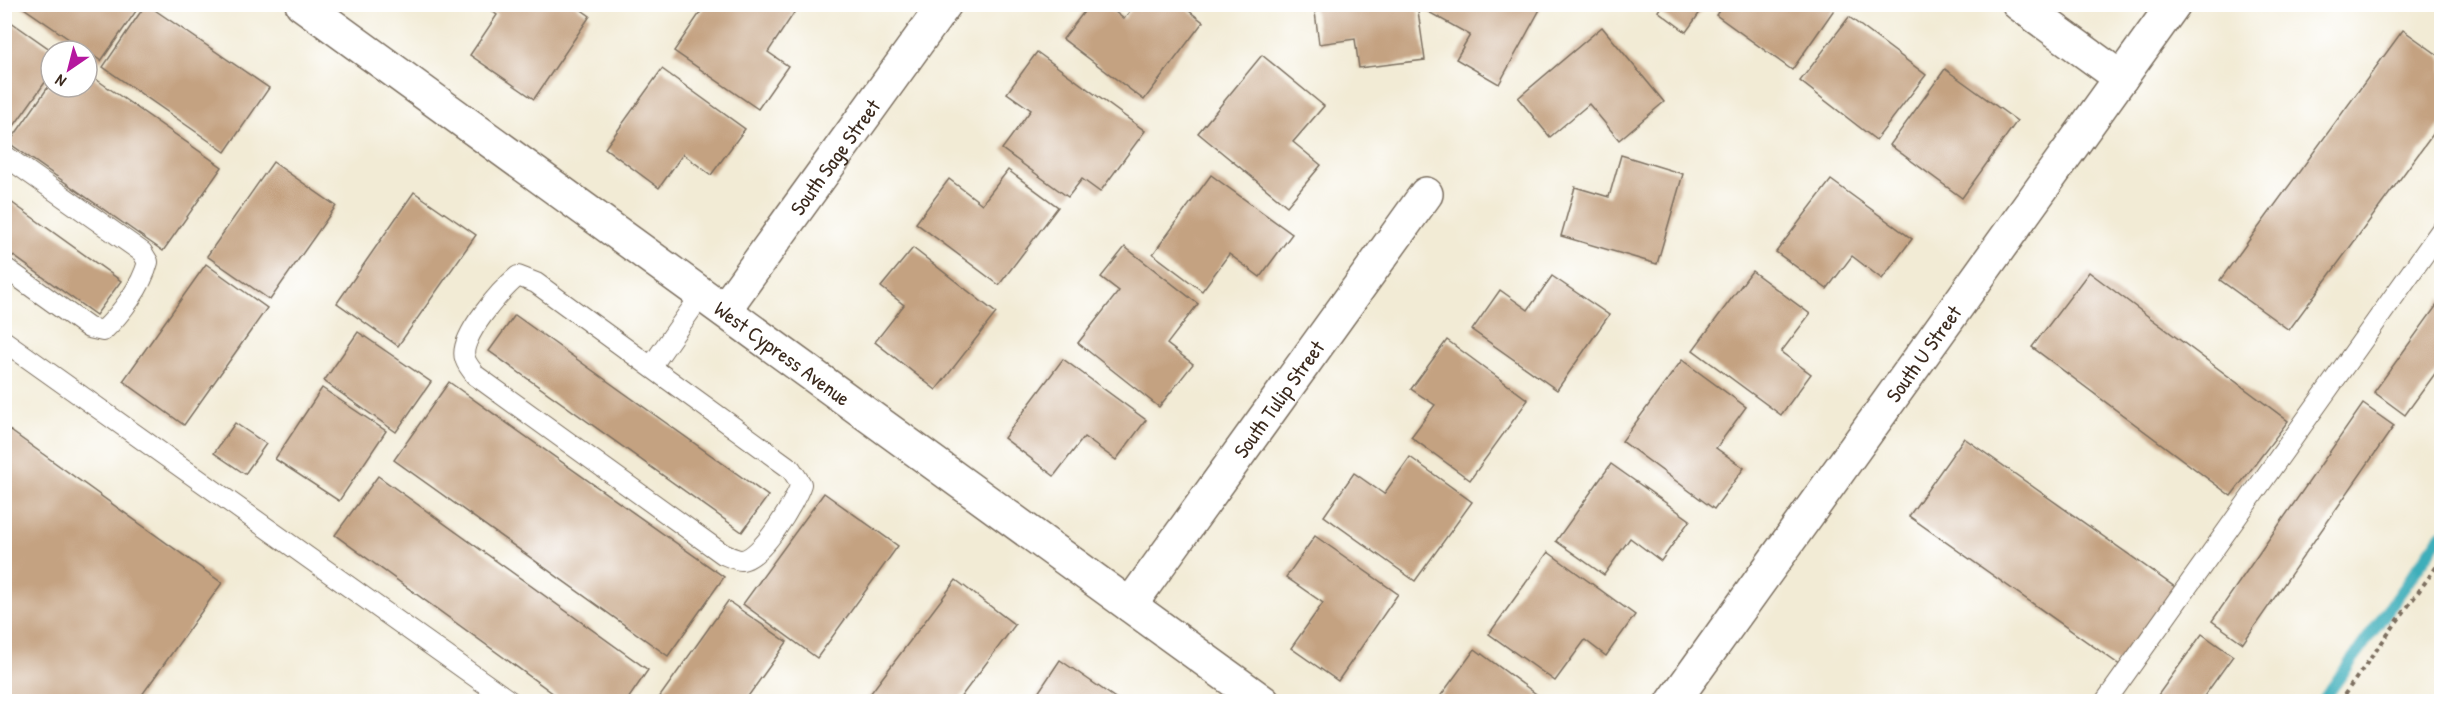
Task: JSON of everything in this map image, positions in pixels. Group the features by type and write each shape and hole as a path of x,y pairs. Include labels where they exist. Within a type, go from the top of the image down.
{"street":[{"name":"South Sage Street","path":"713,302 945,4"},
{"path":"2019,4 2121,78"},
{"name":"South U Street","path":"1673,702 2174,4"},
{"name":"West Cypress Avenue","path":"312,7 1263,702"},
{"name":"South Tulip Street","path":"1130,605 1426,194"}],"lane":[{"path":"4,155 142,252 148,262 145,275 112,323 103,331 89,328 4,267"},
{"path":"2104,702 2442,229"},
{"path":"518,276 536,283 651,367 791,469 801,484 796,499 756,554 741,560 723,554 475,375 464,358 465,341 504,287 518,276"},
{"path":"651,367 713,302"},
{"path":"4,341 511,702"}],"path":[{"path":"2339,702 2442,559"}],"building":[{"path":"18,4 141,4 101,61 99,60 99,39 69,39"},
{"path":"146,4 269,88 225,152 103,67"},
{"path":"482,4 573,4 590,16 534,99 470,55 497,15"},
{"path":"706,4 782,4 794,13 768,52 788,66 758,109 674,51"},
{"path":"1090,4 1105,4 1124,19 1135,4 1180,4 1203,22 1144,100 1063,39"},
{"path":"1314,4 1417,4 1425,60 1359,68 1355,39 1319,44"},
{"path":"1428,4 1543,4 1499,84 1456,59 1470,35 1425,10"},
{"path":"1663,4 1706,4 1686,32 1658,11"},
{"path":"1724,4 1838,4 1792,70 1716,15"},
{"path":"4,17 39,42 39,91 4,140"},
{"path":"1849,17 1926,75 1876,140 1800,81"},
{"path":"1602,27 1664,102 1619,140 1589,104 1550,137 1518,98"},
{"path":"2403,30 2442,58 2442,122 2289,330 2220,280"},
{"path":"1037,52 1145,131 1100,192 1082,179 1068,197 1002,149 1031,110 1007,93"},
{"path":"1262,55 1324,106 1293,142 1321,165 1287,206 1198,133"},
{"path":"662,69 745,129 711,175 683,154 659,188 605,148"},
{"path":"1945,69 2017,121 1962,198 1890,145"},
{"path":"99,81 222,167 163,251 9,143 40,99 99,99"},
{"path":"1621,155 1683,174 1657,264 1561,236 1575,187 1609,197"},
{"path":"273,162 336,206 270,300 207,256"},
{"path":"1008,170 1058,207 999,285 916,223 949,179 982,204"},
{"path":"1211,175 1292,234 1260,277 1229,254 1202,291 1153,254"},
{"path":"1831,180 1912,239 1882,279 1852,256 1827,289 1776,252"},
{"path":"414,192 476,235 398,346 337,303"},
{"path":"4,197 121,281 96,315 4,249"},
{"path":"1125,247 1198,304 1167,344 1193,364 1159,407 1078,343 1119,291 1101,277"},
{"path":"913,248 996,313 936,390 875,342 904,305 881,287"},
{"path":"206,264 267,308 184,425 123,381"},
{"path":"1752,271 1810,314 1781,352 1811,374 1781,415 1693,350"},
{"path":"2089,272 2288,421 2231,496 2032,347"},
{"path":"1552,276 1609,315 1557,390 1472,330 1500,290 1528,310"},
{"path":"2442,298 2442,364 2405,415 2374,392"},
{"path":"515,315 768,496 742,532 489,351"},
{"path":"358,332 431,382 396,432 324,381"},
{"path":"1447,340 1528,400 1470,480 1411,437 1435,405 1411,389"},
{"path":"1063,359 1146,420 1116,460 1084,437 1054,476 1004,438"},
{"path":"1682,360 1746,407 1716,448 1744,468 1714,509 1622,441"},
{"path":"449,382 724,577 668,656 394,460"},
{"path":"322,388 386,431 339,501 275,459"},
{"path":"2363,404 2394,426 2243,643 2212,621"},
{"path":"235,423 266,444 245,474 214,453"},
{"path":"4,426 222,583 139,699 143,702 4,702"},
{"path":"1964,438 2179,590 2124,668 1909,516"},
{"path":"1410,457 1472,502 1415,581 1324,516 1354,473 1384,494"},
{"path":"1611,464 1690,520 1661,561 1630,538 1604,575 1556,541"},
{"path":"378,476 648,670 626,702 565,702 335,535"},
{"path":"824,493 898,546 817,658 743,604"},
{"path":"1315,536 1398,594 1338,681 1291,648 1323,603 1286,577"},
{"path":"1548,552 1635,615 1606,656 1585,640 1555,681 1489,634"},
{"path":"956,580 1015,625 957,702 864,702"},
{"path":"728,601 787,642 744,702 656,702"},
{"path":"2202,634 2233,656 2200,702 2153,702"},
{"path":"1475,649 1547,702 1436,702"},
{"path":"1060,660 1121,702 1032,702"}],"waterway":[{"path":"2322,702 2442,534"}]}
